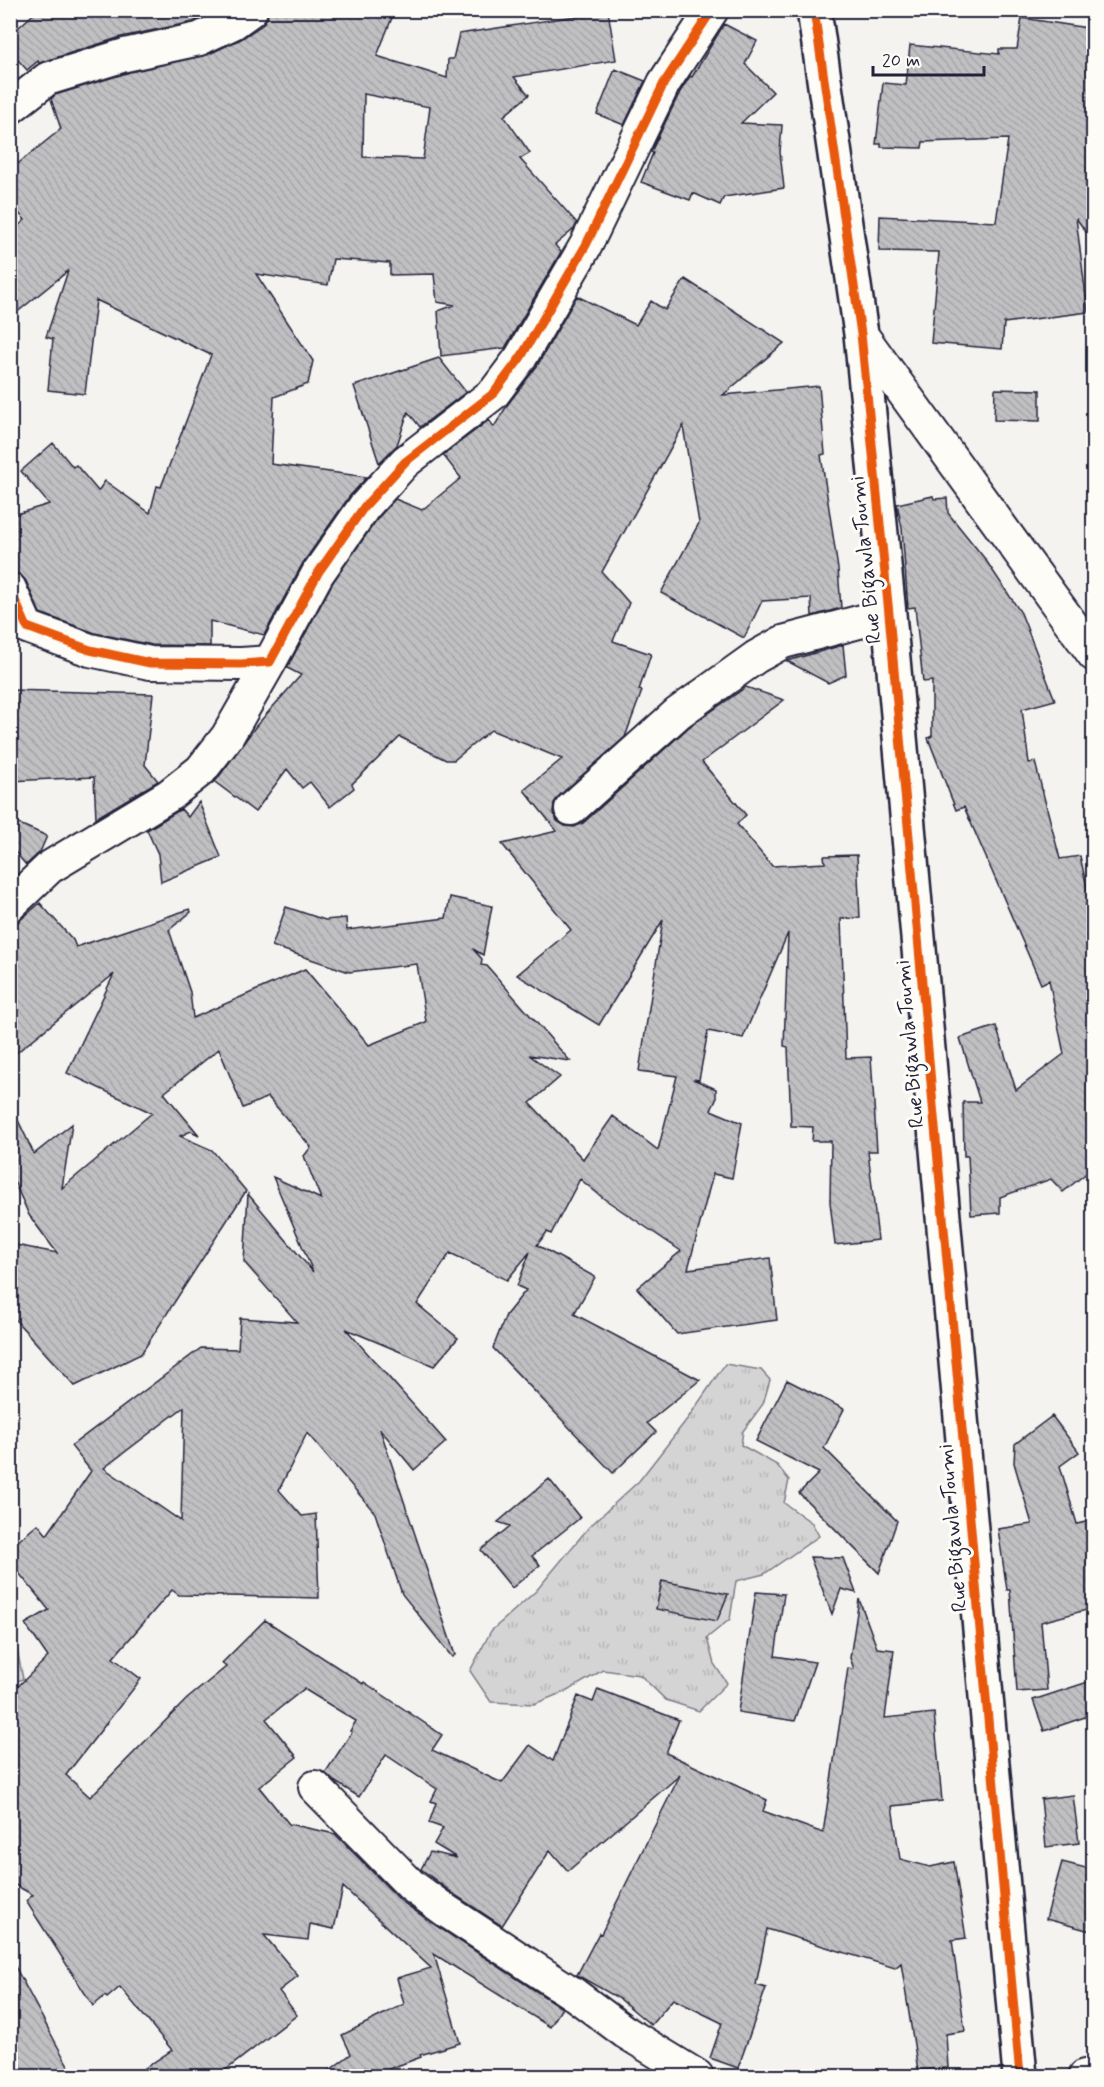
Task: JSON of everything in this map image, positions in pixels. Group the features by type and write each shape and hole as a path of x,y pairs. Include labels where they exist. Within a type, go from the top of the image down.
{"street":[{"path":"11,105 47,80 124,55 199,39 233,23 251,10"},
{"path":"10,905 50,867 168,796 201,770 227,737 318,573 364,507 405,462 494,393 521,357 586,245 664,83 712,10"},
{"name":"Rue Bigawla Toumi","path":"814,10 861,334 890,614 1020,2076"},
{"path":"861,334 1094,655"},
{"path":"10,589 27,627 90,650 150,663 270,662"},
{"path":"571,809 686,706 756,657 783,642 890,614"},
{"path":"315,1787 412,1886 575,1995 625,2032 697,2076"},
{"path":"1085,2076 1094,2075"}],"green space":[{"path":"725,1364 761,1370 770,1380 763,1404 743,1431 741,1445 777,1465 789,1480 784,1503 812,1523 819,1536 764,1574 736,1581 730,1619 707,1638 714,1664 727,1683 699,1711 666,1700 640,1675 603,1670 569,1690 534,1704 491,1702 470,1671 491,1631 536,1591 589,1527 639,1481 688,1418"},
{"path":"11,1599 15,1604 17,1649 23,1679 11,1683"}],"building":[{"path":"38,10 217,10 193,22 121,37 39,63 38,61 27,70 10,51 10,35"},
{"path":"269,10 395,10 377,56 447,78 448,59 453,59 459,34 608,11 616,60 514,77 529,95 504,116 530,153 520,159 577,223 574,229 555,245 561,252 505,348 441,356 438,311 455,305 437,302 434,274 390,275 390,263 333,259 328,285 256,274 313,361 308,384 274,397 271,464 367,477 349,497 303,563 264,635 210,621 210,646 152,645 95,633 40,613 26,581 14,572 10,562 10,516 49,504 21,471 53,443 73,467 76,465 98,491 105,481 150,513 157,486 161,487 211,355 96,300 85,394 48,390 53,339 46,337 68,271 10,318 10,233 25,220 10,203 10,170 61,129 51,99 55,95 130,72 207,55 241,39 262,25","holes":["364,94 430,107 423,159 363,157"]},
{"path":"1022,18 1094,29 1094,243 1076,218 1088,312 1004,323 1002,349 931,343 939,252 879,251 880,216 996,222 1008,139 923,142 922,148 881,147 881,144 876,144 883,83 906,85 910,45 999,54 999,49 1017,49"},
{"path":"724,24 757,41 745,64 773,92 741,123 782,125 780,152 784,188 724,197 720,205 693,193 690,200 641,182 653,153 651,152 680,92 690,76 692,77"},
{"path":"615,69 645,81 624,125 597,114"},
{"path":"685,279 784,343 723,395 819,386 825,454 821,455 838,569 841,608 812,616 811,598 762,601 744,638 661,593 699,523 683,426 602,572 629,603 613,641 651,654 639,690 642,691 625,737 559,796 554,803 553,812 557,821 565,826 574,827 583,823 689,727 746,687 784,700 702,762 746,815 737,824 772,866 825,863 824,856 857,855 860,918 841,919 846,1058 871,1057 877,1151 868,1151 878,1240 835,1245 830,1202 831,1141 812,1141 813,1127 791,1126 788,1047 784,1046 788,933 743,1038 708,1031 699,1080 693,1079 716,1089 716,1100 711,1110 742,1123 732,1178 713,1174 688,1269 770,1258 777,1320 677,1334 637,1288 681,1251 603,1198 580,1179 551,1234 547,1232 537,1245 595,1277 574,1314 700,1380 647,1423 656,1432 613,1473 493,1348 506,1315 526,1290 517,1286 530,1252 507,1280 450,1253 417,1304 458,1338 434,1366 346,1329 446,1442 414,1470 380,1429 455,1655 452,1657 402,1594 375,1513 307,1433 279,1490 302,1516 316,1514 319,1598 179,1595 172,1590 113,1658 141,1679 66,1775 90,1797 187,1699 226,1667 222,1663 265,1620 363,1684 364,1682 442,1735 432,1750 502,1783 530,1745 553,1761 578,1696 593,1702 598,1689 679,1720 666,1753 767,1800 763,1811 823,1833 848,1668 854,1669 850,1658 859,1599 877,1648 894,1650 885,1718 934,1713 942,1801 892,1806 900,1859 930,1867 954,1862 966,1938 952,1940 965,2031 946,2034 948,2068 918,2070 901,1963 895,1968 767,1929 756,1985 766,1988 738,2068 710,2058 722,2023 673,1999 651,2025 620,1999 577,1975 599,1933 601,1934 680,1775 568,1871 550,1850 502,1926 421,1869 430,1852 457,1858 434,1844 443,1828 429,1823 436,1803 431,1801 437,1789 386,1755 359,1797 334,1781 325,1773 352,1732 350,1731 356,1721 304,1689 266,1719 297,1757 259,1787 289,1824 335,1834 401,1901 562,2008 550,2027 434,1954 460,2043 420,2055 421,2057 370,2076 322,2076 351,2054 342,2035 404,2004 397,1978 431,1968 343,1887 334,1929 310,1924 308,1940 264,1935 298,1976 279,1991 297,2015 218,2076 133,2076 172,2050 120,1987 93,2006 26,1901 33,1895 10,1882 10,1694 48,1657 25,1624 49,1610 10,1562 10,1548 38,1524 47,1535 91,1471 71,1446 201,1348 238,1349 240,1318 297,1322 244,1262 248,1194 313,1272 273,1177 321,1199 304,1156 311,1147 268,1097 243,1108 219,1049 164,1093 199,1135 191,1131 180,1136 212,1150 246,1191 141,1354 75,1386 10,1314 10,1244 57,1253 29,1215 10,1172 10,1103 34,1154 72,1124 62,1188 152,1113 67,1073 114,974 10,1058 10,929 40,903 73,940 76,947 190,909 191,912 169,930 190,992 193,1018 305,969 369,1045 426,1022 417,964 349,972 272,946 286,907 325,920 346,918 347,930 446,918 450,897 492,906 483,955 473,949 482,959 481,965 487,966 570,1061 529,1055 560,1077 530,1103 583,1159 613,1116 658,1150 677,1076 639,1071 663,920 599,1025 517,975 571,930 502,844 557,831 524,790 562,759 491,730 454,760 446,760 400,737 352,784 354,788 330,807 310,782 302,788 287,769 255,812 215,782 256,726 301,675 287,668 333,582 378,518 395,499 422,510 461,478 443,455 489,420 494,427 508,404 537,366 577,296 636,325 651,301 665,310","holes":["184,1407 181,1521 104,1468"]},
{"path":"439,358 466,392 420,427 408,412 397,445 379,463 354,386"},
{"path":"995,389 1040,390 1040,421 994,420"},
{"path":"933,496 934,499 947,498 948,513 985,559 1021,613 1055,700 1022,709 1029,763 1035,762 1060,859 1080,856 1094,919 1094,1167 1063,1192 1051,1179 1000,1197 1000,1213 971,1215 968,1156 964,1156 963,1102 980,1102 960,1038 996,1026 1016,1090 1064,1054 1049,980 1041,984 964,807 956,810 928,738 932,736 932,681 923,682 915,607 908,608 902,528 897,504"},
{"path":"843,645 846,675 828,683 787,661"},
{"path":"10,690 153,694 145,765 158,781 96,818 94,777 10,781"},
{"path":"199,802 221,857 161,882 158,854 147,830 181,809 188,817"},
{"path":"10,820 47,836 40,852 26,865 10,846"},
{"path":"787,1380 844,1409 824,1448 897,1521 879,1573 799,1493 819,1473 756,1441"},
{"path":"1052,1416 1079,1452 1060,1466 1077,1524 1094,1520 1094,1608 1041,1622 1047,1690 1017,1692 1010,1590 1007,1590 998,1529 1032,1524 1014,1463 1015,1444"},
{"path":"549,1479 580,1518 532,1556 540,1565 512,1588 481,1550 510,1526 498,1522"},
{"path":"810,1557 843,1558 856,1593 841,1589 832,1614"},
{"path":"662,1581 728,1594 717,1621 656,1609"},
{"path":"756,1592 784,1594 775,1656 815,1662 795,1721 738,1712"},
{"path":"1094,1680 1094,1714 1044,1731 1033,1700"},
{"path":"1073,1795 1079,1843 1046,1847 1041,1799"},
{"path":"1062,1862 1094,1870 1094,1932 1046,1919"},
{"path":"10,1957 59,2049 74,2076 10,2076"}],"cycle path":[{"path":"10,589 27,627 90,650 150,663 270,662 318,573 364,507 405,462 494,393 521,357 586,245 664,83 712,10"},
{"path":"814,10 861,334 889,614 1020,2076"}]}
